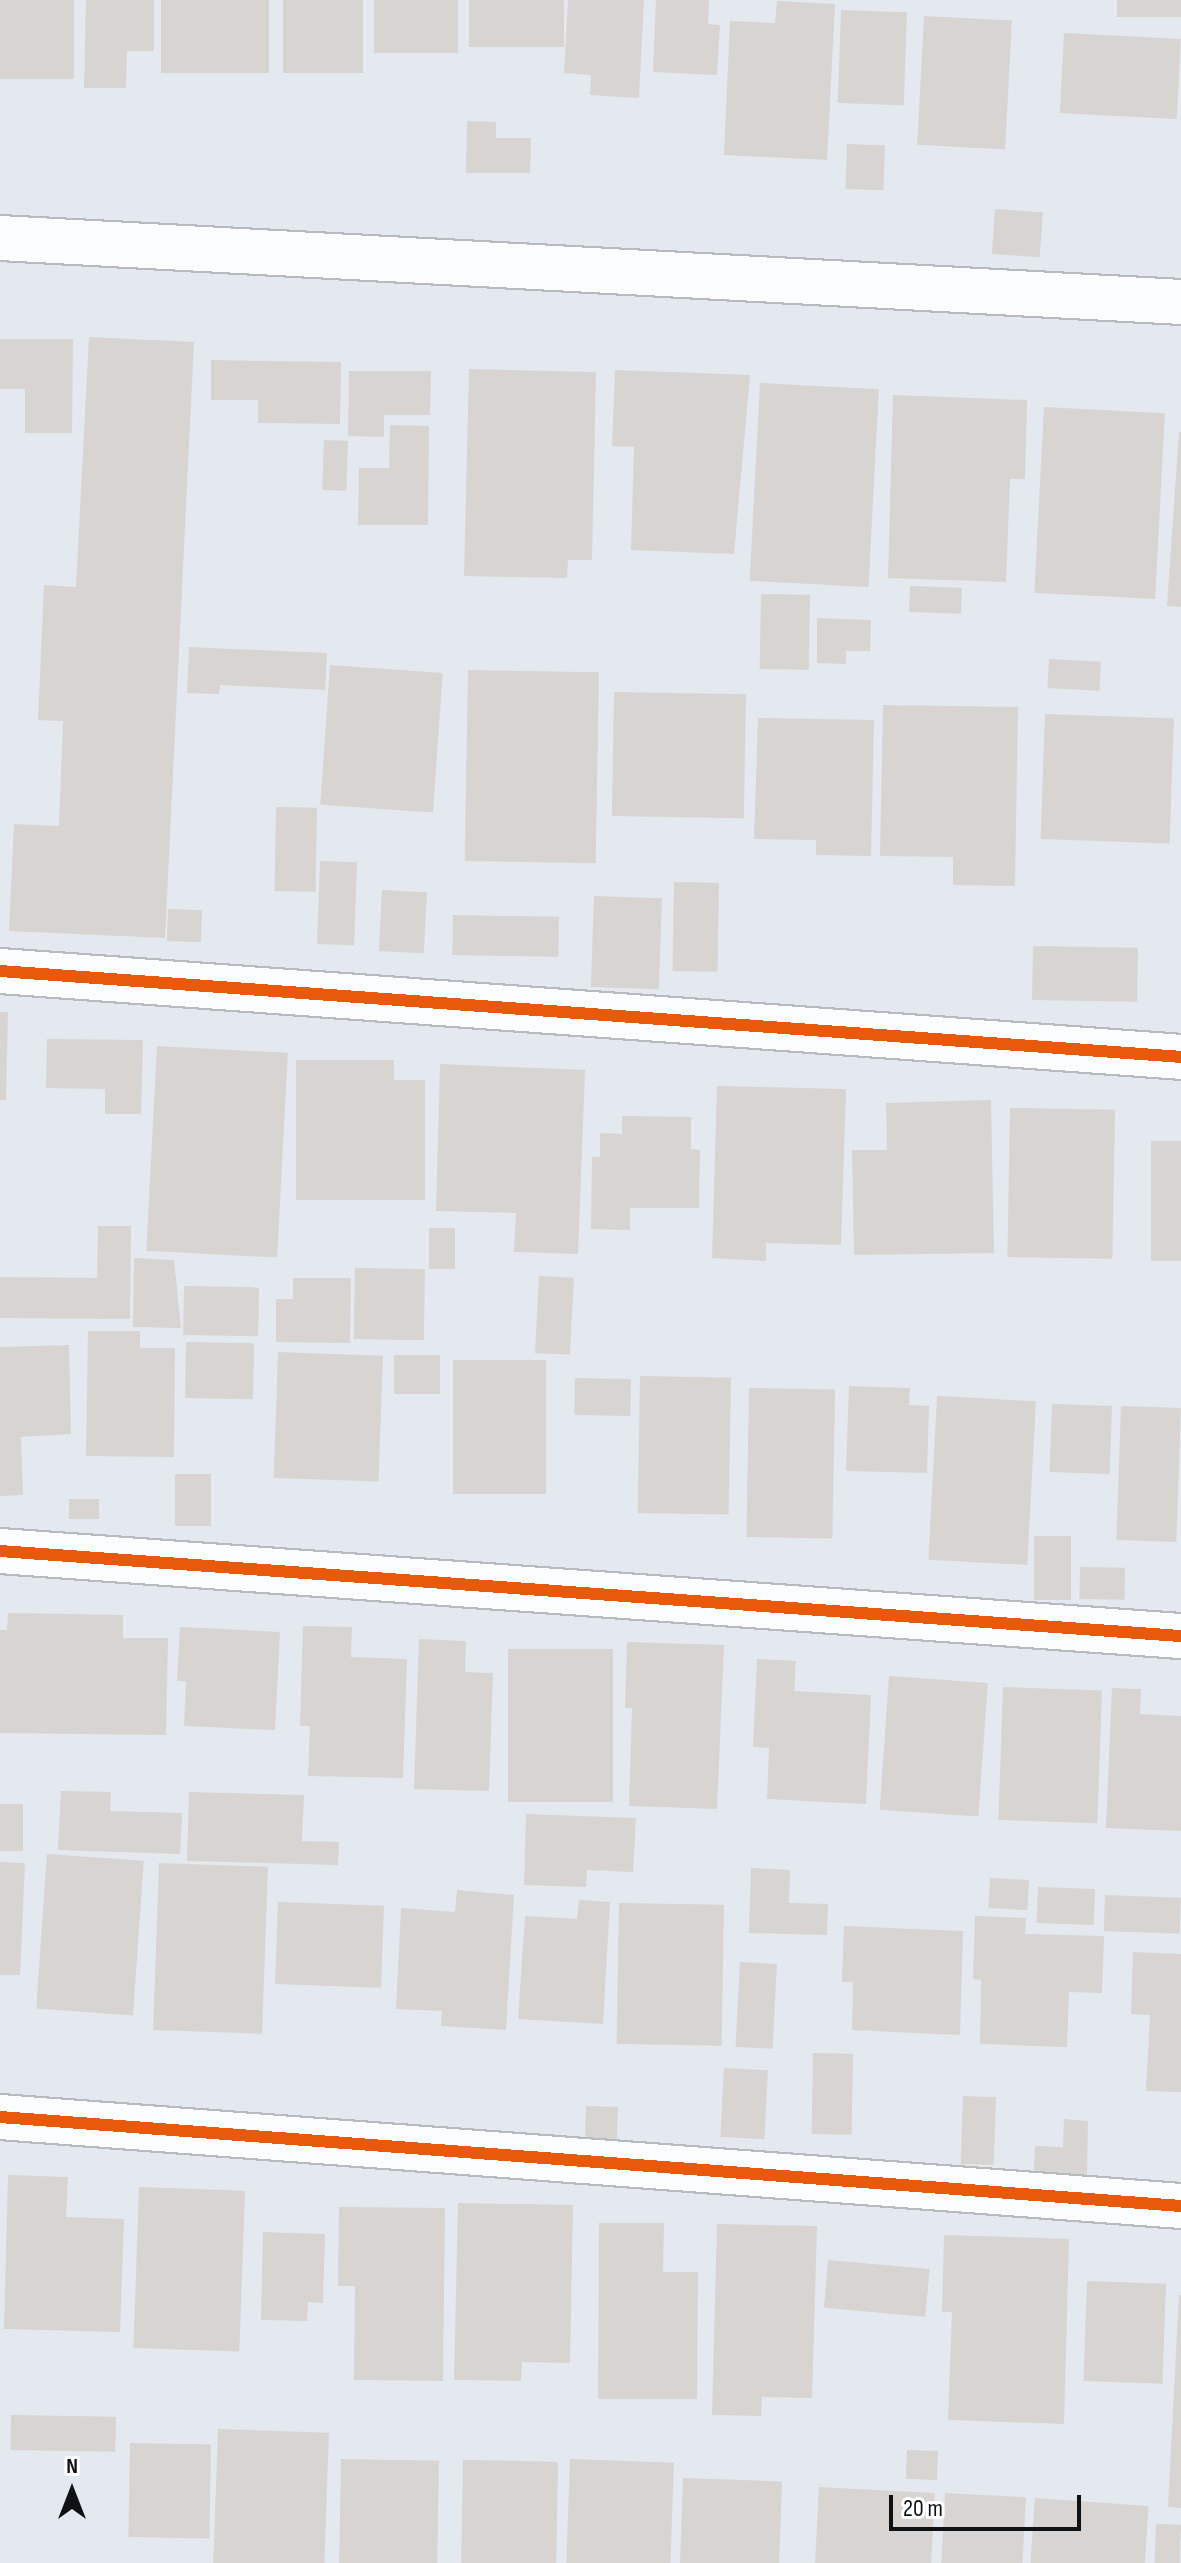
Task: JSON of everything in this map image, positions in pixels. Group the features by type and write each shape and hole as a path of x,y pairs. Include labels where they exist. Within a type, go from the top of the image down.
{"street":[{"path":"0,238 1181,302"},
{"path":"0,971 1181,1057"},
{"path":"0,1551 1181,1636"},
{"path":"0,2117 1181,2206"}],"building":[{"path":"0,0 74,0 74,79 0,79"},
{"path":"86,0 154,0 154,51 127,51 126,88 84,88"},
{"path":"161,0 269,0 269,73 161,73"},
{"path":"283,0 363,0 363,73 283,73"},
{"path":"374,0 458,0 458,53 374,53"},
{"path":"469,0 564,0 564,47 469,47"},
{"path":"568,0 644,0 639,98 590,95 591,75 564,73"},
{"path":"656,0 709,0 708,24 720,25 717,75 653,72"},
{"path":"1117,0 1181,0 1181,17 1117,17"},
{"path":"777,1 835,4 827,160 724,155 730,21 775,23"},
{"path":"841,10 907,12 904,105 838,103"},
{"path":"924,16 1012,21 1005,149 917,145"},
{"path":"1064,33 1181,39 1177,119 1060,113"},
{"path":"467,121 496,122 496,138 531,138 530,173 466,173"},
{"path":"847,144 885,145 883,190 845,189"},
{"path":"995,209 1043,212 1040,257 992,254"},
{"path":"89,337 194,342 165,938 9,931 14,824 59,826 63,721 38,720 44,585 76,587"},
{"path":"0,339 73,339 72,433 25,433 25,389 0,389"},
{"path":"211,360 341,362 340,424 258,423 258,400 211,400"},
{"path":"469,369 596,372 592,560 568,560 567,578 464,576"},
{"path":"615,370 750,375 734,554 631,550 634,447 612,446"},
{"path":"349,371 431,371 430,415 384,415 384,437 348,436"},
{"path":"760,383 879,389 868,587 750,581"},
{"path":"893,395 1027,400 1025,479 1010,479 1006,582 888,578"},
{"path":"1044,407 1165,413 1155,599 1034,593"},
{"path":"390,425 429,426 428,525 358,525 359,468 389,468"},
{"path":"1181,432 1181,607 1167,606"},
{"path":"324,440 348,441 346,491 322,490"},
{"path":"910,586 962,588 961,614 909,612"},
{"path":"761,594 810,595 809,670 760,669"},
{"path":"817,618 871,620 870,651 846,651 846,664 817,663"},
{"path":"189,647 327,653 325,690 220,685 219,694 187,693"},
{"path":"1049,659 1101,662 1099,691 1047,688"},
{"path":"330,665 443,673 433,813 320,805"},
{"path":"468,670 599,672 596,863 465,861"},
{"path":"614,692 746,694 744,818 612,816"},
{"path":"883,705 1018,707 1015,886 953,885 953,857 880,856"},
{"path":"1045,714 1174,719 1170,843 1041,839"},
{"path":"758,718 874,720 871,856 816,855 816,840 754,839"},
{"path":"276,807 317,808 316,892 275,891"},
{"path":"320,861 357,862 354,945 317,944"},
{"path":"674,882 719,883 717,972 672,971"},
{"path":"382,890 427,892 424,953 379,951"},
{"path":"594,896 662,898 659,989 591,987"},
{"path":"168,909 202,910 201,942 167,941"},
{"path":"453,915 559,917 558,957 452,955"},
{"path":"1033,946 1138,948 1137,1002 1032,1000"},
{"path":"0,1012 8,1012 6,1100 0,1100"},
{"path":"47,1039 143,1040 141,1114 105,1114 105,1089 46,1088"},
{"path":"157,1046 288,1053 277,1258 146,1251"},
{"path":"296,1060 394,1060 394,1080 425,1080 425,1200 296,1200"},
{"path":"440,1064 585,1070 578,1254 514,1252 516,1213 436,1211"},
{"path":"717,1086 846,1089 841,1245 766,1243 766,1261 712,1258"},
{"path":"991,1100 994,1253 854,1255 852,1150 887,1150 886,1103"},
{"path":"1010,1108 1115,1110 1112,1259 1007,1257"},
{"path":"622,1116 691,1117 691,1149 700,1150 699,1208 630,1208 630,1230 591,1229 592,1157 600,1157 600,1133 622,1134"},
{"path":"1151,1141 1181,1141 1181,1261 1151,1261"},
{"path":"98,1226 131,1226 130,1319 0,1318 0,1277 97,1278"},
{"path":"429,1228 455,1228 455,1269 429,1269"},
{"path":"134,1258 174,1260 181,1328 133,1327"},
{"path":"355,1268 425,1269 424,1340 354,1339"},
{"path":"539,1276 574,1278 570,1355 535,1353"},
{"path":"293,1278 351,1278 350,1343 276,1342 276,1299 293,1299"},
{"path":"184,1286 259,1287 258,1336 183,1335"},
{"path":"88,1331 140,1331 140,1348 175,1348 174,1457 86,1456"},
{"path":"186,1342 254,1343 253,1399 185,1398"},
{"path":"69,1345 71,1434 21,1437 23,1495 0,1496 0,1347"},
{"path":"278,1352 383,1356 379,1482 274,1478"},
{"path":"394,1355 440,1355 440,1394 394,1394"},
{"path":"453,1360 546,1360 546,1494 453,1494"},
{"path":"640,1376 731,1378 729,1515 638,1513"},
{"path":"575,1378 631,1379 630,1416 574,1415"},
{"path":"849,1386 910,1388 909,1405 929,1406 927,1473 846,1471"},
{"path":"749,1388 835,1390 832,1538 746,1537"},
{"path":"937,1396 1036,1401 1027,1565 928,1560"},
{"path":"1052,1404 1112,1406 1110,1474 1050,1472"},
{"path":"1121,1406 1181,1408 1176,1542 1116,1540"},
{"path":"175,1474 211,1474 211,1526 175,1526"},
{"path":"69,1499 99,1499 99,1519 69,1519"},
{"path":"1034,1536 1071,1536 1071,1600 1034,1600"},
{"path":"1080,1567 1125,1568 1124,1600 1079,1599"},
{"path":"8,1613 123,1615 123,1638 168,1638 166,1735 0,1733 0,1630 7,1630"},
{"path":"303,1626 352,1627 351,1657 407,1659 403,1778 308,1776 310,1726 300,1726"},
{"path":"180,1627 280,1632 275,1730 184,1726 186,1681 177,1681"},
{"path":"419,1639 466,1641 465,1672 493,1673 489,1791 414,1789"},
{"path":"627,1642 724,1645 717,1809 629,1806 632,1708 625,1708"},
{"path":"508,1649 613,1649 613,1802 508,1802"},
{"path":"757,1659 796,1661 794,1691 871,1695 866,1804 767,1799 769,1748 753,1747"},
{"path":"889,1676 988,1683 978,1817 880,1810"},
{"path":"1003,1687 1102,1690 1097,1823 998,1820"},
{"path":"1112,1688 1141,1689 1140,1714 1181,1716 1181,1831 1106,1828"},
{"path":"61,1791 111,1792 110,1811 182,1813 180,1854 58,1850"},
{"path":"189,1792 304,1795 302,1841 339,1842 338,1865 187,1861"},
{"path":"0,1804 23,1804 23,1851 0,1851"},
{"path":"526,1814 636,1818 633,1872 587,1870 586,1887 524,1885"},
{"path":"47,1854 144,1861 133,2015 36,2009"},
{"path":"0,1862 25,1863 20,1975 0,1975"},
{"path":"159,1863 268,1867 262,2034 153,2030"},
{"path":"751,1868 790,1870 789,1903 828,1904 827,1935 749,1933"},
{"path":"990,1878 1029,1880 1027,1910 988,1908"},
{"path":"1038,1887 1095,1889 1094,1925 1037,1923"},
{"path":"457,1890 514,1895 506,2030 441,2026 442,2011 396,2009 401,1908 455,1912"},
{"path":"1105,1895 1181,1898 1180,1934 1104,1931"},
{"path":"579,1900 610,1902 603,2024 518,2019 525,1916 577,1919"},
{"path":"278,1902 384,1906 381,1988 275,1984"},
{"path":"619,1903 724,1905 722,2046 617,2044"},
{"path":"975,1916 1026,1918 1025,1934 1104,1936 1102,1993 1069,1992 1067,2047 980,2044 981,1980 973,1979"},
{"path":"844,1926 963,1931 960,2035 852,2030 853,1982 842,1982"},
{"path":"1133,1952 1181,1954 1181,2092 1146,2091 1150,2015 1131,2014"},
{"path":"740,1962 777,1964 773,2049 736,2047"},
{"path":"813,2053 853,2054 852,2135 812,2134"},
{"path":"724,2068 768,2070 764,2139 720,2137"},
{"path":"963,2096 996,2097 994,2165 961,2164"},
{"path":"586,2106 618,2107 617,2139 585,2138"},
{"path":"1064,2119 1088,2121 1087,2175 1034,2172 1035,2146 1063,2147"},
{"path":"8,2175 68,2177 66,2217 124,2219 120,2332 4,2329"},
{"path":"139,2187 245,2191 239,2352 133,2348"},
{"path":"458,2203 573,2205 570,2363 522,2362 521,2381 454,2380"},
{"path":"339,2207 445,2208 443,2381 354,2380 355,2286 338,2286"},
{"path":"599,2223 664,2223 663,2272 698,2272 697,2399 598,2399"},
{"path":"717,2224 817,2226 812,2398 762,2397 761,2416 712,2415"},
{"path":"263,2232 325,2234 323,2303 308,2302 307,2321 261,2320"},
{"path":"944,2235 1069,2239 1064,2424 948,2420 952,2312 942,2312"},
{"path":"828,2260 930,2269 925,2317 824,2308"},
{"path":"1087,2281 1166,2284 1162,2384 1084,2381"},
{"path":"1181,2295 1181,2508 1168,2507"},
{"path":"11,2415 116,2417 115,2452 10,2450"},
{"path":"218,2429 329,2433 324,2563 213,2563"},
{"path":"130,2443 211,2444 209,2538 128,2537"},
{"path":"907,2450 938,2451 937,2480 906,2479"},
{"path":"341,2459 439,2461 437,2563 339,2563"},
{"path":"570,2459 674,2463 670,2563 566,2563"},
{"path":"463,2460 558,2462 556,2563 461,2563"},
{"path":"683,2478 782,2481 779,2563 680,2563"},
{"path":"819,2487 935,2493 931,2563 815,2563"},
{"path":"945,2493 1026,2497 1022,2563 941,2563"},
{"path":"1035,2498 1149,2506 1145,2563 1030,2563"},
{"path":"1156,2524 1181,2525 1180,2563 1155,2563"}],"cycle path":[{"path":"0,971 1181,1057"},
{"path":"0,1551 1181,1636"},
{"path":"0,2117 1181,2206"}]}
